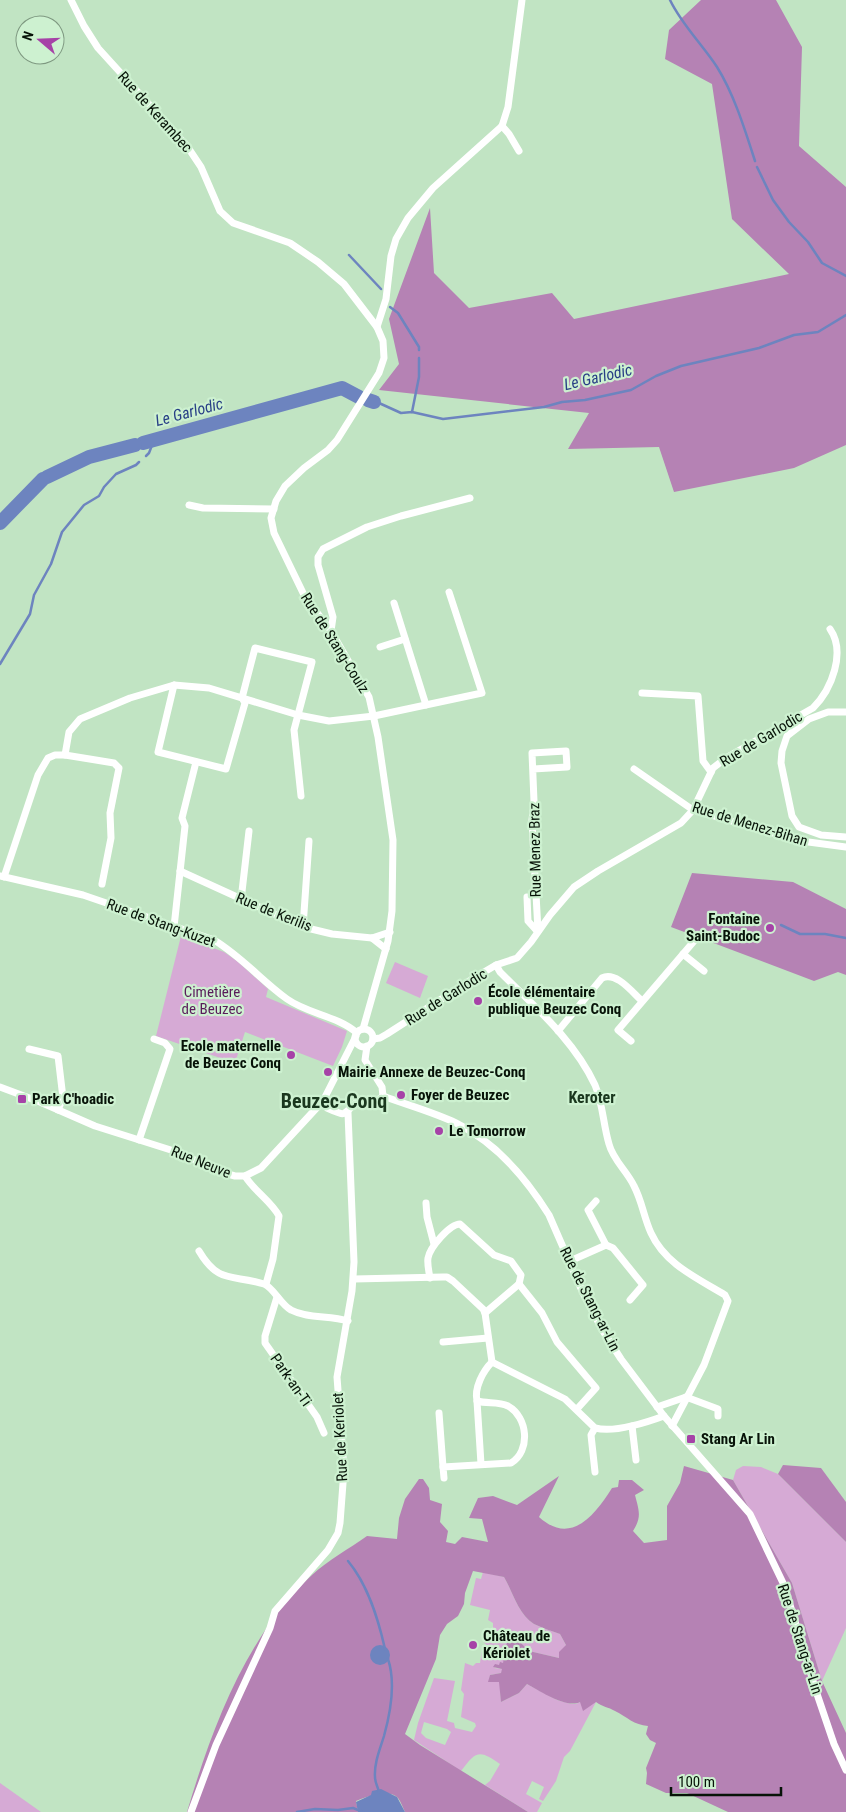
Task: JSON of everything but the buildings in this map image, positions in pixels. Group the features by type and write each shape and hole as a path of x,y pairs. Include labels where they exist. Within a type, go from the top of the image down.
{"street":[{"name":"Rue de Kerambec","path":"71,0 98,48 187,146 201,167 220,211 233,223 290,243 318,262 344,284 377,327"},
{"path":"377,327 386,299 391,256 396,239 408,218 433,188 502,126 508,108 522,0"},
{"path":"502,126 519,150"},
{"name":"Rue de Stang-Coulz","path":"358,1033 386,949 392,910 393,840 381,756 369,697 331,631 305,597 274,533 271,518 276,501 285,486 304,468 328,450 337,440 378,373 384,358 383,341 377,327"},
{"path":"331,631 333,617 318,565 318,557 322,549 367,527 470,498"},
{"path":"189,505 203,508 274,509"},
{"path":"65,755 69,732 80,719 130,698 174,685 209,688 298,715 329,721 374,716 482,692 449,592"},
{"path":"394,603 426,705"},
{"name":"Rue de Garlodic","path":"373,1039 380,1038 496,965 517,958 574,887 618,858 681,823 693,810 711,772 726,758 812,708 823,698 842,663 843,652 838,635 830,629"},
{"path":"380,647 405,639"},
{"path":"174,685 158,752 226,769 245,703 242,698 255,648 312,662 294,730 301,796"},
{"path":"642,693 698,696 703,761 711,772"},
{"path":"846,712 828,712 809,719 787,736 782,751 781,763 792,816 799,827 808,832 846,837"},
{"path":"776,730 787,736"},
{"name":"Rue Menez Braz","path":"534,769 567,767 566,751 532,753 534,769 532,820 538,932"},
{"path":"2,876 38,775 48,758 55,755 65,755 114,763 118,768 110,813 111,838 102,884"},
{"path":"174,927 185,826 182,818 196,762"},
{"name":"Rue de Menez-Bihan","path":"634,769 693,810 801,840 846,847"},
{"path":"241,900 249,831"},
{"path":"303,927 308,841"},
{"name":"Rue de Kerilis","path":"180,871 303,927 332,934 372,938 384,932 390,932"},
{"name":"Rue de Stang-Kuzet","path":"2,876 83,895 214,940 231,950 287,999 349,1026 358,1033"},
{"path":"527,897 528,921 538,932"},
{"path":"372,938 386,949"},
{"path":"631,1041 618,1030 695,940"},
{"path":"683,954 704,971"},
{"path":"496,965 500,972 558,1031 585,1068 594,1084 604,1112 609,1146 634,1186 650,1232 663,1252 678,1266 725,1296 728,1300 704,1365 672,1426"},
{"path":"558,1031 605,976 615,978 642,1001"},
{"path":"323,1101 327,1108 339,1114 348,1113 357,1102 375,1102 383,1096 382,1087 365,1060 367,1046 373,1039 370,1032 358,1033 358,1044 367,1046"},
{"name":"Rue Neuve","path":"0,1087 95,1126 174,1151 224,1173 244,1176 261,1168 323,1101 358,1033"},
{"path":"139,1140 170,1049 165,1042 154,1039"},
{"path":"29,1049 58,1056 63,1098 58,1110"},
{"name":"Rue de Stang-ar-Lin","path":"383,1096 456,1123 471,1131 495,1150 522,1177 540,1200 549,1215 583,1293 621,1360 672,1426 750,1514 786,1592 817,1694 834,1744 846,1770"},
{"name":"Rue de Keriolet","path":"191,1812 216,1746 270,1628 275,1611 320,1560 338,1533 344,1470 337,1377 354,1279 348,1113"},
{"path":"244,1176 252,1187 276,1210 279,1216 273,1258 266,1284"},
{"path":"596,1201 588,1210 606,1245 612,1248 643,1285 630,1300"},
{"path":"426,1203 426,1217 434,1244"},
{"path":"430,1278 428,1257 434,1244 452,1227 460,1224 494,1255 511,1261 522,1275 519,1284 485,1312"},
{"path":"570,1261 606,1245"},
{"path":"199,1251 207,1265 216,1272 231,1278 266,1284 291,1310 304,1314 336,1317 348,1321"},
{"path":"354,1279 447,1278 452,1281 479,1304 485,1312 492,1362"},
{"path":"519,1284 542,1313 557,1342 596,1388 577,1409"},
{"name":"Park-an-Ti","path":"277,1297 265,1336 265,1343 317,1417 324,1433"},
{"path":"442,1342 488,1338"},
{"path":"492,1362 565,1399 595,1428 632,1426 664,1416"},
{"path":"481,1464 475,1394 486,1368 492,1362"},
{"path":"657,1407 686,1397 718,1409 718,1416"},
{"path":"443,1467 511,1462 518,1458 524,1446 524,1428 518,1413 496,1402 483,1403 477,1401"},
{"path":"439,1413 444,1478"},
{"path":"632,1426 636,1460"},
{"path":"595,1428 591,1435 595,1472"}],"green space":[{"name":"Cimetière de Beuzec","path":"181,936 224,952 237,961 268,989 266,997 347,1031 333,1066 245,1032 235,1063 156,1036"},
{"path":"395,962 428,976 420,998 386,983"},
{"path":"743,1466 761,1467 778,1474 846,1542 846,1628 822,1681 792,1583 733,1480 736,1470"},
{"path":"483,1572 504,1577 520,1609 528,1620 560,1634 566,1645 559,1658 529,1651 520,1642 503,1663 494,1668 503,1669 501,1673 490,1675 489,1682 500,1682 501,1702 519,1693 527,1684 557,1700 571,1704 596,1702 570,1751 564,1757 556,1781 543,1801 539,1799 544,1787 532,1781 526,1794 542,1803 537,1812 528,1812 485,1785 490,1781 500,1764 493,1759 478,1754 470,1759 461,1771 414,1740 434,1678 455,1681 447,1721 454,1723 455,1728 472,1732 476,1726 475,1723 461,1717 464,1694 461,1690 465,1663 473,1666 476,1663 480,1663 482,1650 485,1651 485,1638 488,1638 489,1632 492,1633 495,1629 493,1628 493,1623 488,1620 490,1610 470,1605 476,1578 481,1579","holes":["424,1722 451,1732 445,1745 426,1738 421,1733"]},
{"path":"0,1783 41,1812 0,1812"}],"shaded area":[{"path":"701,0 776,0 802,47 799,146 846,187 846,445 794,468 674,492 659,447 568,449 589,413 379,390 399,364 389,319 430,208 434,273 469,308 552,293 574,319 789,274 732,219 712,84 665,59 669,30"},
{"path":"692,873 793,882 846,909 846,975 838,972 814,981 671,927"},
{"path":"783,1465 821,1468 846,1502 846,1542 778,1474"},
{"path":"684,1466 733,1480 792,1583 822,1681 846,1733 846,1812 728,1812 687,1793 666,1793 646,1784 646,1768 656,1743 650,1740 646,1734 648,1726 635,1722 596,1702 583,1711 580,1702 575,1704 561,1701 527,1684 519,1693 501,1702 499,1682 488,1682 490,1675 501,1673 502,1669 493,1667 495,1664 499,1665 500,1662 503,1663 507,1642 520,1642 529,1651 559,1658 559,1652 566,1645 560,1634 528,1620 520,1609 504,1577 473,1571 465,1593 464,1604 458,1616 447,1624 440,1635 436,1659 405,1734 528,1812 405,1812 398,1798 394,1795 384,1794 356,1801 358,1812 187,1812 220,1716 250,1655 268,1626 289,1599 312,1575 332,1559 367,1536 397,1539 399,1518 405,1499 419,1479 423,1479 429,1488 430,1500 442,1504 440,1522 448,1531 446,1542 455,1544 462,1537 488,1542 482,1519 469,1518 478,1498 493,1496 517,1505 559,1476 539,1517 551,1525 572,1528 590,1517 612,1488 618,1487 619,1480 632,1480 644,1490 635,1495 639,1514 638,1522 633,1531 644,1543 667,1540 667,1506 680,1483"}],"water":[{"path":"380,1645 387,1648 390,1655 387,1662 380,1665 373,1662 370,1655 373,1648"},
{"path":"381,1789 397,1797 405,1812 358,1812 356,1802 371,1795 372,1791"}],"waterway":[{"path":"670,0 680,18 717,67 729,89 739,112 755,161"},
{"path":"757,167 773,200 789,222 808,242 822,263 846,276"},
{"path":"349,255 381,289"},
{"path":"390,307 398,313 419,350"},
{"name":"Le Garlodic","path":"379,403 401,413 412,412 443,419 544,407 562,402 585,400 631,390 656,376 681,366 759,348 794,335 818,332 846,315"},
{"path":"412,412 419,377 419,358"},
{"name":"Le Garlodic","path":"143,443 342,388 359,397"},
{"name":"Le Garlodic","path":"368,400 374,402"},
{"path":"146,456 154,440"},
{"name":"Le Garlodic","path":"47,477 89,457 135,445"},
{"path":"0,664 30,614 34,595 51,564 62,532 84,505 99,496 104,487 116,474 139,462"},
{"name":"Le Garlodic","path":"0,523 43,479"},
{"path":"781,925 800,934 825,934 846,938"},
{"path":"348,1561 367,1591 385,1649"},
{"path":"379,1792 375,1779 375,1767 387,1726 392,1697 392,1678 388,1659"},
{"path":"297,1812 315,1809 338,1810 353,1808 363,1812"}],"place":[{"name":"Fontaine Saint-Budoc","path":"770,928"},
{"name":"École élémentaire publique Beuzec Conq","path":"478,1001"},
{"name":"Ecole maternelle de Beuzec Conq","path":"291,1055"},
{"name":"Mairie Annexe de Beuzec-Conq","path":"328,1072"},
{"name":"Foyer de Beuzec","path":"401,1095"},
{"name":"Park C'hoadic","path":"22,1099"},
{"name":"Le Tomorrow","path":"439,1131"},
{"name":"Stang Ar Lin","path":"691,1439"},
{"name":"Château de Kériolet","path":"473,1645"}],"district":[{"name":"Keroter","path":"592,1097"},
{"name":"Beuzec-Conq","path":"334,1101"}]}
